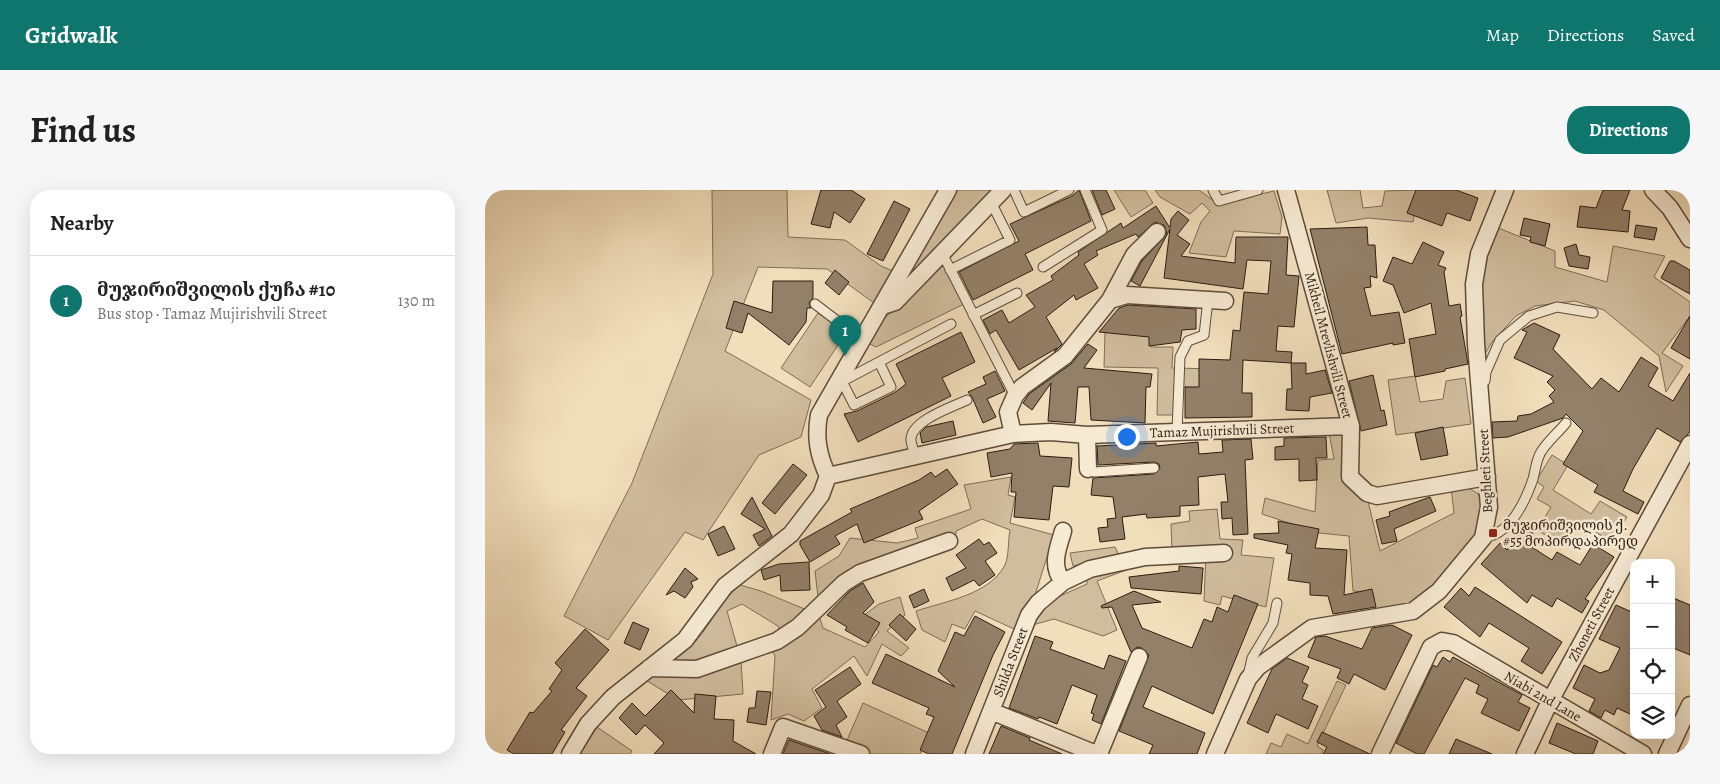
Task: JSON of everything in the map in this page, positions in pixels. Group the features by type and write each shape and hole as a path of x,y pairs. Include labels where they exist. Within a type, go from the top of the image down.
{"street":[{"path":"881,307 895,302 1003,190"},
{"name":"Mikheil Mrevlishvili Street","path":"1287,190 1351,426 1350,477 1367,493 1377,496 1487,476"},
{"name":"Beghleti Street","path":"1215,754 1248,679 1258,667 1312,628 1413,611 1439,590 1483,538 1489,507 1474,284 1479,254 1505,190"},
{"path":"1653,190 1676,216 1690,240"},
{"path":"570,754 588,724 613,697 685,640 725,586 791,534 821,495 828,476 821,462 815,434 819,415 840,383 861,339 881,307 942,192"},
{"path":"1013,434 1008,412 1015,396 1022,387 1065,356 1110,300 1134,256 1157,232"},
{"path":"1110,300 1127,295 1225,301"},
{"name":"Tamaz Mujirishvili Street","path":"828,476 1013,434 1051,432 1087,436 1177,431 1351,426"},
{"path":"1087,436 1088,469"},
{"name":"Zhoneti Street","path":"1525,754 1550,701 1690,444"},
{"path":"1063,531 1055,559 1055,569 1063,582"},
{"path":"649,668 697,669 777,641 798,627 844,583 860,573 949,541"},
{"name":"Shilda Street","path":"974,754 1029,615 1038,603 1063,582 1090,569 1145,557 1224,553"},
{"name":"Niabi 2nd Lane","path":"1380,754 1431,647 1442,641 1453,643 1643,754"},
{"path":"991,711 1098,754 1139,657"},
{"path":"1667,754 1690,705"},
{"path":"772,754 783,727 861,754"}],"lane":[{"path":"1014,190 1024,212 1069,190"},
{"path":"1043,267 1103,230 1085,190"},
{"path":"1213,190 1219,201 1259,190"},
{"path":"951,270 1010,240 991,202"},
{"path":"942,253 1015,396"},
{"path":"973,314 1017,293"},
{"path":"1177,431 1180,354 1188,341 1204,335 1208,300"},
{"path":"815,304 861,339"},
{"path":"1481,408 1486,372 1500,340 1529,316 1557,307 1593,313"},
{"path":"879,362 891,387 854,405 840,383 879,362 951,324"},
{"path":"915,456 911,440 914,430 922,422 967,400"},
{"path":"1483,538 1493,537 1506,528 1524,501 1539,454 1567,424"},
{"path":"1088,469 1094,472 1153,468"},
{"path":"1248,679 1252,658 1273,623 1277,603"}],"shaded area":[{"path":"712,190 787,190 788,237 845,240 881,266 893,271 874,303 827,269 758,267 725,351 811,400 801,437 759,455 703,540 685,532 608,640 564,616 632,483 713,274"},
{"path":"956,190 992,190 896,294"},
{"path":"1114,190 1145,190 1153,203 1131,217"},
{"path":"1155,190 1199,190 1218,204 1274,191 1282,217 1280,234 1234,231 1226,257 1189,253 1201,222 1210,211 1202,203 1190,214 1160,197"},
{"path":"1327,190 1360,190 1363,208 1382,206 1385,191 1419,190 1413,222 1368,218 1336,223"},
{"path":"1496,227 1555,251 1555,267 1607,282 1613,246 1665,256 1654,277 1690,302 1690,316 1662,353 1683,366 1666,392 1659,356 1604,310 1575,301 1535,306 1516,316 1492,342 1482,359 1480,279"},
{"path":"944,265 964,304 876,347 870,344 871,330"},
{"path":"818,313 846,333 810,387 781,368"},
{"path":"1105,332 1152,333 1151,347 1173,347 1172,368 1216,369 1215,388 1181,387 1180,415 1157,415 1158,368 1104,367"},
{"path":"1415,376 1420,402 1443,399 1446,381 1465,378 1471,424 1396,435 1388,380"},
{"path":"1343,432 1368,501 1380,551 1454,513 1451,488 1469,488 1478,494 1484,505 1478,536 1441,584 1407,605 1376,612 1373,593 1353,591 1349,536 1319,533 1262,514 1265,498 1315,512 1318,460 1334,459 1329,433"},
{"path":"1552,455 1568,465 1553,490 1591,514 1600,501 1627,517 1611,542 1577,520 1561,544 1537,530 1551,507 1537,499 1544,487 1536,481"},
{"path":"1011,477 1008,495 1015,497 1010,523 1054,535 1035,595 1014,629 975,611 965,629 952,624 945,642 922,630 916,611 966,596 989,583 998,575 1005,565 1010,530 982,519 956,531 956,534 855,572 816,606 823,628 865,647 879,632 863,616 879,604 900,597 905,615 887,631 909,648 901,656 882,644 867,676 854,656 812,689 822,708 804,721 788,714 771,720 775,656 771,649 784,644 778,626 742,604 727,611 741,660 743,694 678,700 644,679 689,648 703,633 726,599 740,585 761,591 807,610 818,597 815,571 839,556 850,538 897,543 918,538 915,528 971,509 964,485"},
{"path":"1217,509 1220,539 1243,540 1241,555 1274,558 1266,607 1222,596 1220,605 1204,601 1206,550 1172,552 1171,524 1190,521 1189,511"},
{"path":"1115,547 1119,555 1073,566 1070,553"},
{"path":"1129,569 1097,581 1117,630 1103,636 1054,619 1029,626 1051,600 1087,584 1086,576"},
{"path":"1337,681 1346,685 1317,746 1323,750 1321,754 1266,754 1271,743 1281,747 1287,734 1308,744"},
{"path":"863,703 929,733 920,754 872,754 845,745"},
{"path":"597,727 632,751 630,754 579,754"}],"building":[{"path":"821,190 851,190 865,199 850,223 834,212 830,228 811,224"},
{"path":"1079,190 1091,221 1025,254 1033,270 973,300 959,272 1019,241 1010,224 1072,196"},
{"path":"1092,190 1106,190 1115,209 1102,215"},
{"path":"1416,190 1456,190 1478,198 1470,221 1447,213 1442,226 1407,213"},
{"path":"1603,190 1630,190 1622,210 1630,211 1628,232 1577,227 1580,206 1596,208"},
{"path":"894,201 910,209 883,261 867,254"},
{"path":"1156,206 1170,228 1171,219 1178,211 1189,220 1177,235 1190,244 1181,256 1235,263 1236,237 1288,237 1286,275 1299,276 1294,327 1278,326 1276,351 1292,352 1291,363 1243,360 1242,393 1252,393 1252,417 1185,418 1185,387 1199,387 1199,359 1230,360 1233,330 1240,331 1244,292 1268,294 1271,261 1247,260 1243,289 1164,278 1170,229 1140,286 1131,281 1142,261 1167,234 1164,225 1155,222 1138,237 1136,234 1096,251 1098,255 1084,264 1098,288 1076,300 1074,295 1046,317 1062,344 1054,352 1057,348 1019,370 996,330 990,334 983,320 1002,310 1009,323 1035,307 1026,295 1053,280 1051,276 1079,255 1078,252 1121,223 1123,228"},
{"path":"1524,218 1550,224 1545,246 1530,242 1531,237 1520,235"},
{"path":"1636,225 1657,228 1654,240 1634,237"},
{"path":"1367,227 1368,245 1375,245 1377,278 1370,276 1371,287 1364,288 1371,316 1399,312 1405,343 1393,345 1393,343 1342,354 1310,229"},
{"path":"1423,242 1444,252 1438,265 1446,268 1444,272 1449,306 1460,304 1462,316 1460,317 1468,364 1415,377 1409,339 1436,334 1431,303 1404,313 1393,285 1383,281 1393,257 1412,264"},
{"path":"1576,244 1579,255 1590,257 1588,269 1569,266 1564,248"},
{"path":"1670,261 1674,261 1690,270 1690,294 1661,278"},
{"path":"835,270 849,282 839,295 825,283"},
{"path":"773,281 813,281 813,298 809,303 811,308 807,308 806,322 789,345 748,313 742,333 726,328 734,301 772,313"},
{"path":"1128,305 1196,309 1196,329 1182,330 1180,342 1149,346 1149,337 1099,332 1119,308"},
{"path":"1690,316 1690,359 1671,348"},
{"path":"1534,323 1560,335 1553,349 1592,389 1601,378 1619,392 1641,357 1658,368 1648,386 1673,401 1690,373 1690,432 1680,442 1657,428 1633,469 1623,491 1644,502 1638,514 1594,492 1598,485 1563,464 1583,431 1566,414 1563,418 1508,437 1493,438 1492,422 1517,421 1518,416 1531,414 1554,402 1549,396 1555,390 1547,382 1553,376 1514,358 1527,332 1522,330"},
{"path":"961,332 975,362 942,378 951,396 858,442 844,414 857,411 894,393 906,384 896,364"},
{"path":"1088,344 1097,350 1084,368 1152,374 1150,387 1146,387 1145,423 1091,420 1089,387 1078,387 1075,423 1048,421 1051,383 1032,410 1023,403 1029,394 1071,364"},
{"path":"1291,363 1306,363 1306,374 1325,370 1332,393 1310,397 1309,411 1286,410 1287,389 1292,389"},
{"path":"995,371 1005,391 987,399 996,417 983,423 968,392 986,384 983,377"},
{"path":"1373,375 1381,411 1384,410 1387,425 1361,431 1349,381"},
{"path":"953,421 956,435 922,443 920,433 926,427"},
{"path":"1443,427 1448,455 1421,460 1415,433"},
{"path":"1326,437 1327,458 1316,458 1317,480 1299,481 1299,459 1275,460 1275,447 1284,446 1284,438"},
{"path":"1251,439 1253,459 1245,460 1248,534 1233,535 1232,518 1222,519 1221,502 1228,502 1225,474 1198,477 1199,505 1180,506 1180,516 1147,518 1146,514 1122,517 1125,539 1100,542 1098,528 1108,527 1107,519 1116,518 1113,497 1091,495 1093,478 1154,474 1160,468 1159,464 1154,462 1098,465 1097,446 1156,443 1156,446 1198,442 1199,454 1223,452 1222,440"},
{"path":"1038,443 1040,456 1072,458 1069,487 1053,486 1049,520 1014,517 1016,492 1011,492 1012,473 991,477 987,453 1010,449 1014,444"},
{"path":"793,464 807,475 775,514 762,503"},
{"path":"947,469 958,484 919,511 923,519 864,543 857,524 835,536 840,544 810,562 800,545 800,541 852,512 850,509 919,480 931,472 935,477"},
{"path":"752,497 772,536 759,546 753,535 765,529 741,514"},
{"path":"1430,497 1436,511 1394,529 1397,541 1382,544 1376,520 1390,516 1389,512"},
{"path":"1278,521 1319,529 1315,548 1347,550 1344,595 1372,589 1376,607 1333,614 1328,596 1310,595 1310,583 1288,580 1292,554 1286,553 1288,545 1254,538 1254,534 1279,533"},
{"path":"724,526 735,549 718,556 708,534"},
{"path":"1521,526 1533,533 1527,544 1552,560 1557,552 1580,565 1593,544 1614,557 1585,599 1589,601 1582,613 1557,598 1552,607 1532,595 1527,603 1481,564 1500,543 1507,550"},
{"path":"979,539 984,545 989,542 997,553 985,561 995,575 979,586 974,580 952,591 946,578 966,568 956,555"},
{"path":"809,562 810,590 781,591 780,575 764,580 761,570 779,564"},
{"path":"1179,566 1203,568 1201,594 1131,588 1129,577 1179,571"},
{"path":"685,568 698,579 691,582 693,587 685,598 674,591 666,595"},
{"path":"863,583 874,602 863,613 880,623 868,643 845,630 847,627 827,615 850,591"},
{"path":"1475,587 1562,642 1542,674 1521,661 1529,648 1489,623 1480,637 1444,607 1461,588 1469,596"},
{"path":"924,589 929,601 914,608 909,596"},
{"path":"1134,591 1161,602 1132,605 1142,628 1192,648 1204,619 1212,622 1217,607 1228,612 1234,595 1258,604 1213,714 1152,686 1143,707 1205,733 1197,754 1149,754 1153,745 1119,731 1149,655 1142,648 1137,647 1131,652 1112,607 1102,608 1101,606"},
{"path":"1675,599 1690,605 1690,655 1675,649"},
{"path":"1616,605 1630,611 1630,714 1617,708 1614,715 1605,710 1601,718 1589,711 1595,699 1573,688 1584,665 1600,673 1609,670 1620,648 1599,639"},
{"path":"900,614 916,629 906,641 889,625"},
{"path":"975,616 1005,632 993,655 952,754 929,754 920,750 934,717 926,714 929,708 872,683 886,654 955,687 938,671 955,632 964,636"},
{"path":"633,622 649,629 640,650 624,643"},
{"path":"1392,625 1412,635 1385,690 1354,674 1349,684 1337,678 1341,669 1308,657 1316,637 1325,636 1362,649 1372,628"},
{"path":"585,629 609,650 576,688 587,696 561,730 565,732 552,754 514,754 507,750 530,712 533,713 552,691 549,689 562,670 555,663"},
{"path":"1035,636 1053,642 1050,649 1104,669 1109,655 1126,661 1101,724 1092,720 1094,714 1091,713 1097,695 1072,685 1057,724 1009,708"},
{"path":"1443,657 1450,662 1453,657 1522,695 1518,702 1530,708 1519,731 1481,713 1488,699 1476,693 1479,685 1465,678 1424,754 1417,754 1396,743 1433,665 1437,667"},
{"path":"1287,658 1309,667 1302,682 1308,685 1302,699 1318,706 1308,729 1276,714 1268,733 1247,723 1272,669"},
{"path":"850,667 861,684 837,701 847,717 836,725 842,737 822,730 814,716 826,707 815,690"},
{"path":"671,690 694,713 695,694 716,696 714,719 734,720 733,741 756,754 654,754 664,743 645,725 636,735 619,718 632,703 645,716"},
{"path":"757,691 771,692 766,725 747,722 749,708 755,708"},
{"path":"1557,723 1598,741 1593,754 1576,754 1549,743"},
{"path":"1001,726 1030,738 1029,740 1062,754 989,754"},
{"path":"1322,732 1370,754 1323,754 1327,747 1317,742"},
{"path":"1456,739 1492,754 1449,754"},
{"path":"789,740 830,754 783,754"}],"place":[{"name":"მუჯირიშვილის ქუჩა #10","path":"845,356"},
{"name":"მუჯირიშვილის ქ. #55 მოპირდაპირედ","path":"1493,533"}]}
